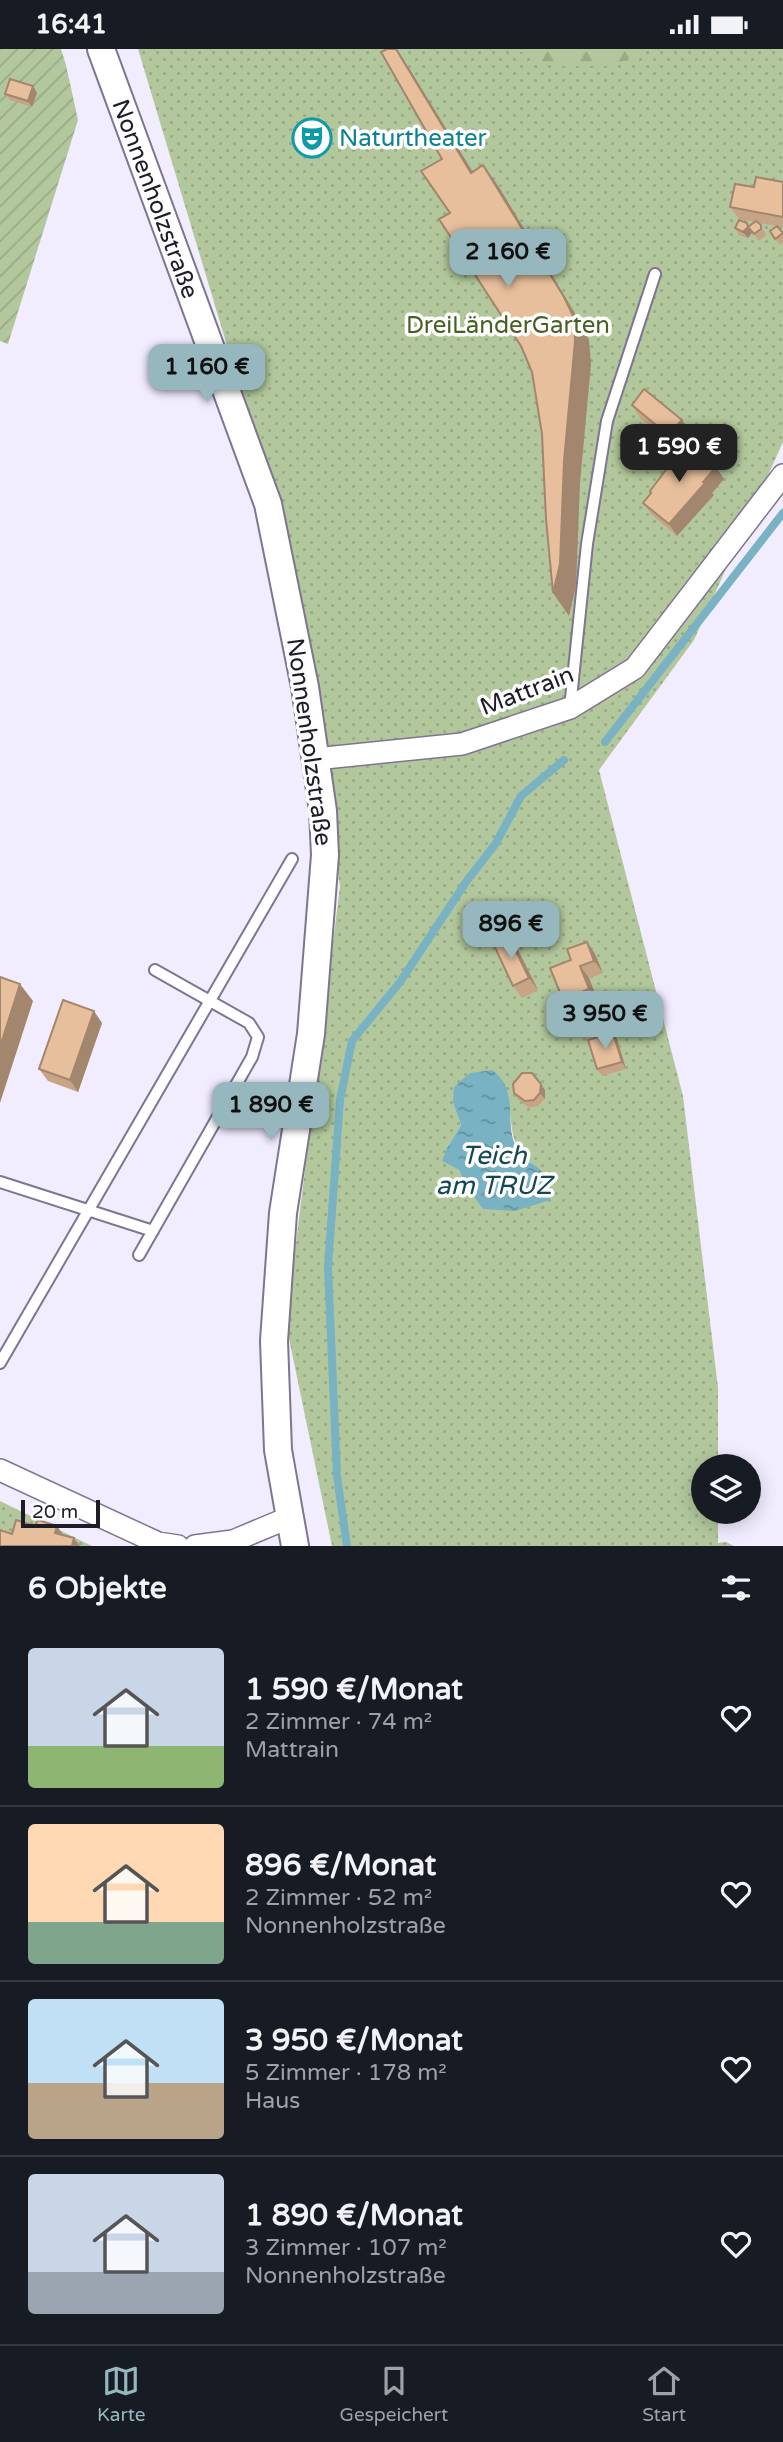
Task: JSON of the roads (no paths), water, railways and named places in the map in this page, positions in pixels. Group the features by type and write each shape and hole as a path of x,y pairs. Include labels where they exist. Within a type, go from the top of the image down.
{"street":[{"name":"Nonnenholzstraße","path":"101,49 268,504 304,687 323,811 325,855 311,1034 283,1213 274,1341 278,1450 295,1546"},
{"name":"Mattrain","path":"315,759 462,744 570,708 635,668 783,475"},
{"path":"0,1470 158,1543 178,1546"},
{"path":"195,1546 233,1541 288,1518"}],"lane":[{"path":"570,708 587,544 607,421 655,274"},
{"path":"0,1363 292,859"},
{"path":"139,1255 252,1057 258,1037 249,1023 155,971"},
{"path":"0,1182 153,1231"}],"water":[{"name":"Teich am TRUZ","path":"492,1070 501,1078 509,1096 512,1135 517,1150 542,1171 551,1185 550,1200 515,1211 483,1209 458,1169 442,1161 461,1125 453,1103 454,1087 470,1073"}],"waterway":[{"path":"605,742 783,513"},
{"path":"347,1546 337,1476 328,1267 340,1100 352,1041 400,982 466,882 496,843 521,796 564,760"}],"place":[{"name":"Naturtheater","path":"312,138"}],"park label":[{"name":"DreiLänderGarten","path":"508,325"}]}
